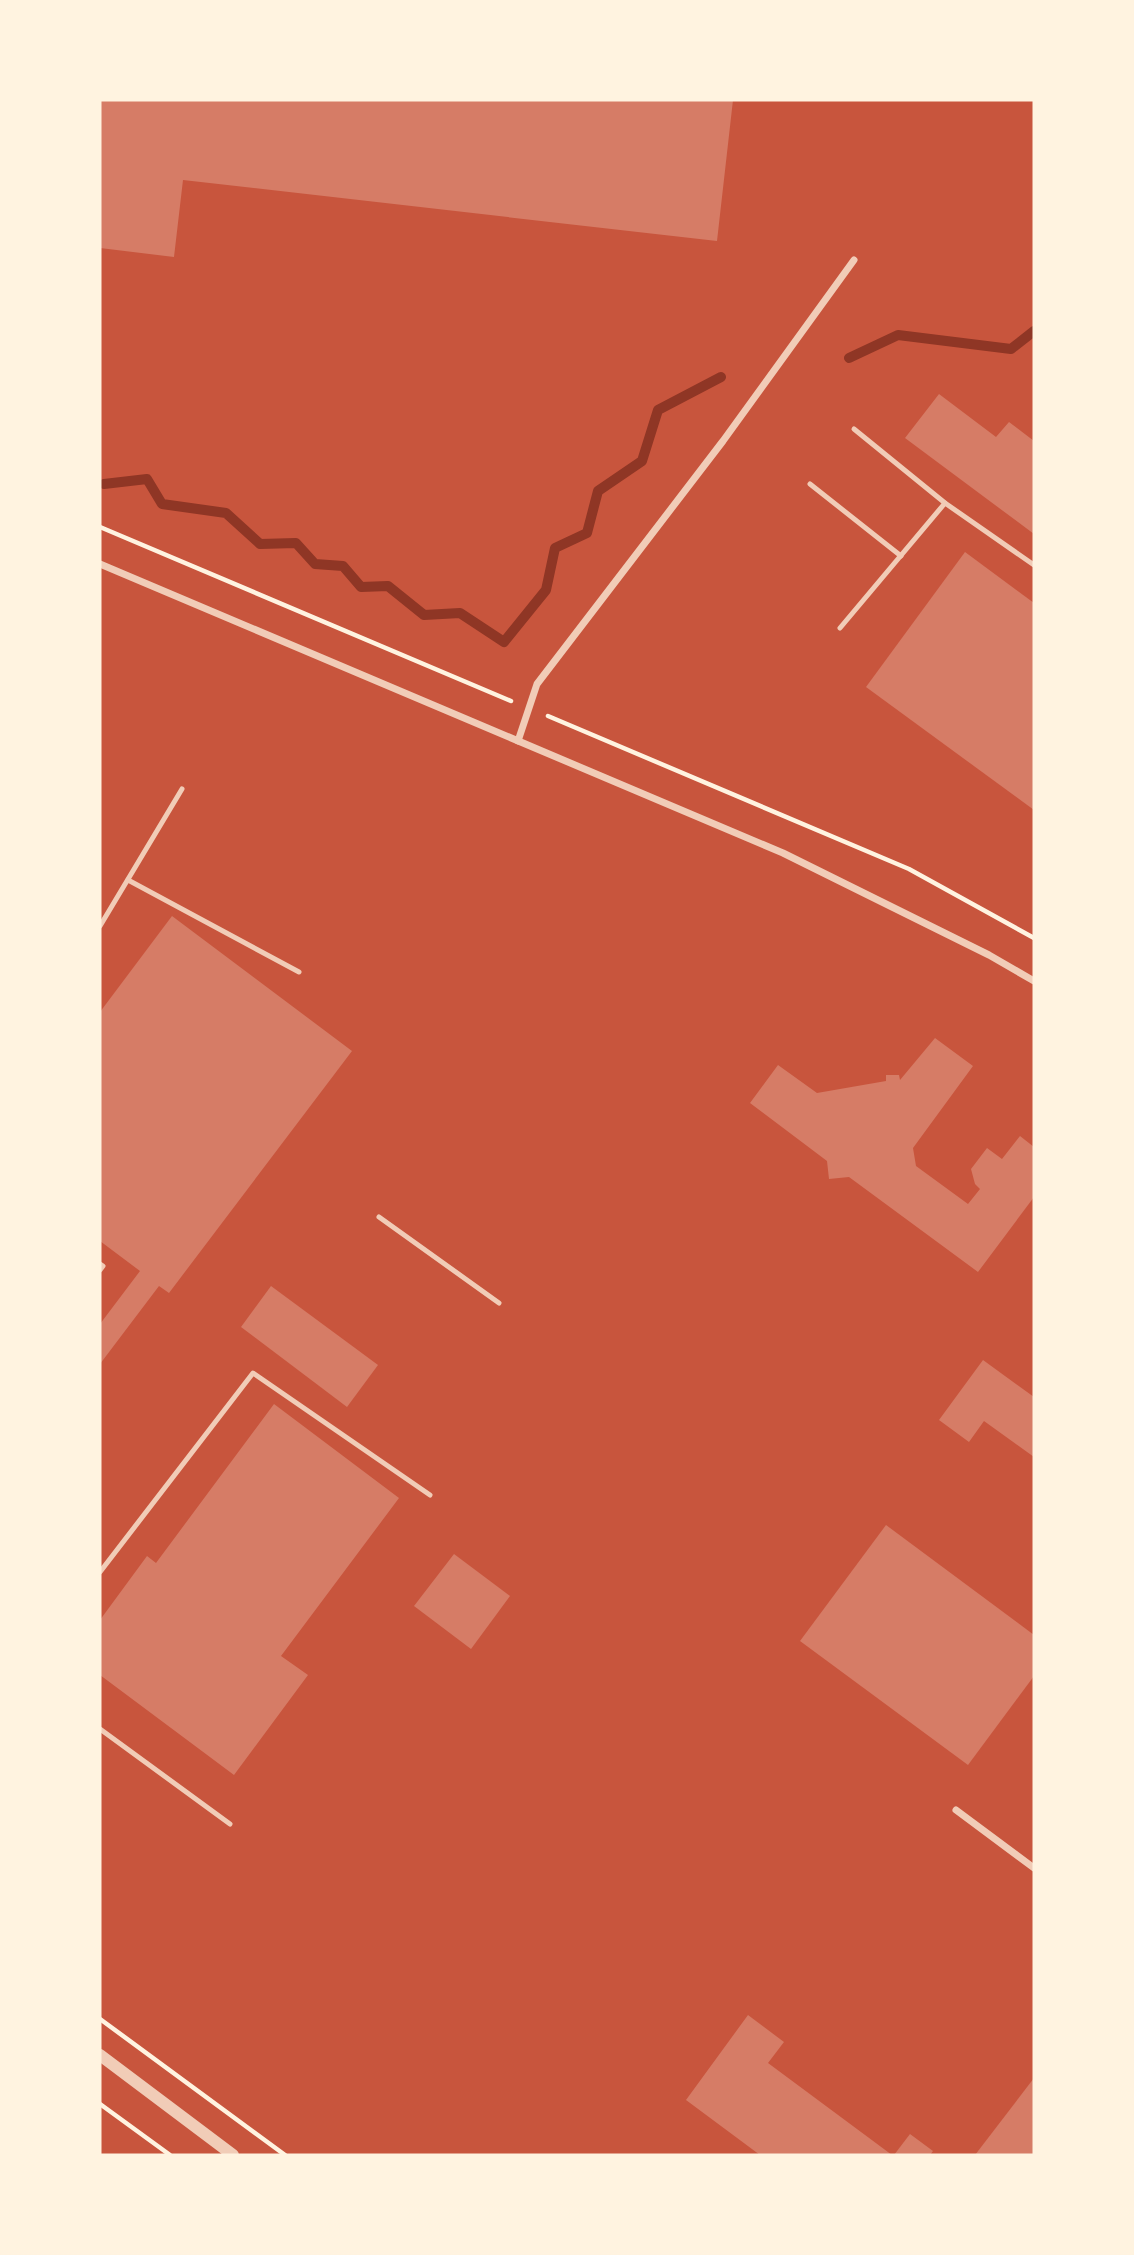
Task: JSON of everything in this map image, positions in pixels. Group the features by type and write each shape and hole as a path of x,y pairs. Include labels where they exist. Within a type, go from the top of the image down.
{"street":[{"path":"518,740 537,684 723,441 853,260"},
{"path":"100,564 783,853 989,955 1034,981"},
{"path":"956,1810 1034,1868"},
{"path":"100,2055 233,2155"}],"lane":[{"path":"854,429 945,503 1034,565"},
{"path":"810,484 901,556"},
{"path":"840,628 945,503"},
{"path":"100,926 182,789"},
{"path":"128,880 299,971"},
{"path":"379,1217 499,1303"},
{"path":"100,1264 103,1266 100,1270"},
{"path":"100,1572 253,1373 430,1495"},
{"path":"100,1730 230,1824"}],"path":[{"path":"100,527 909,869 1034,938"},
{"path":"100,2019 285,2155"},
{"path":"100,2104 170,2155"}],"building":[{"path":"100,100 733,100 717,241 183,180 174,257 100,248"},
{"path":"939,394 996,437 1009,422 1034,441 1034,534 905,438"},
{"path":"965,552 1034,603 1034,810 866,687"},
{"path":"172,916 352,1051 169,1293 159,1286 100,1364 100,1324 140,1271 100,1241 100,1012"},
{"path":"935,1038 973,1066 913,1148 916,1166 968,1204 980,1189 975,1184 971,1169 987,1148 1002,1159 1020,1136 1034,1147 1034,1197 978,1272 849,1177 829,1179 827,1161 750,1103 778,1065 817,1093 886,1081 886,1075 899,1075 900,1080"},
{"path":"271,1286 378,1365 347,1407 241,1327"},
{"path":"983,1360 1034,1397 1034,1457 984,1421 969,1442 939,1420"},
{"path":"274,1404 399,1498 281,1656 308,1675 234,1775 100,1675 100,1620 147,1556 156,1563"},
{"path":"886,1525 1034,1635 1034,1676 968,1765 800,1641"},
{"path":"454,1554 510,1596 471,1649 414,1606"},
{"path":"748,2015 784,2042 768,2063 892,2155 760,2155 686,2100"},
{"path":"1034,2078 1034,2155 975,2155"},
{"path":"910,2134 933,2151 930,2155 894,2155"}],"waterway":[{"path":"849,358 898,335 1011,349 1034,331"},
{"path":"104,484 147,479 162,504 226,513 260,544 296,543 315,564 343,566 361,587 388,586 424,615 460,613 504,642 546,590 555,548 587,533 598,491 642,461 658,410 721,377"}]}
